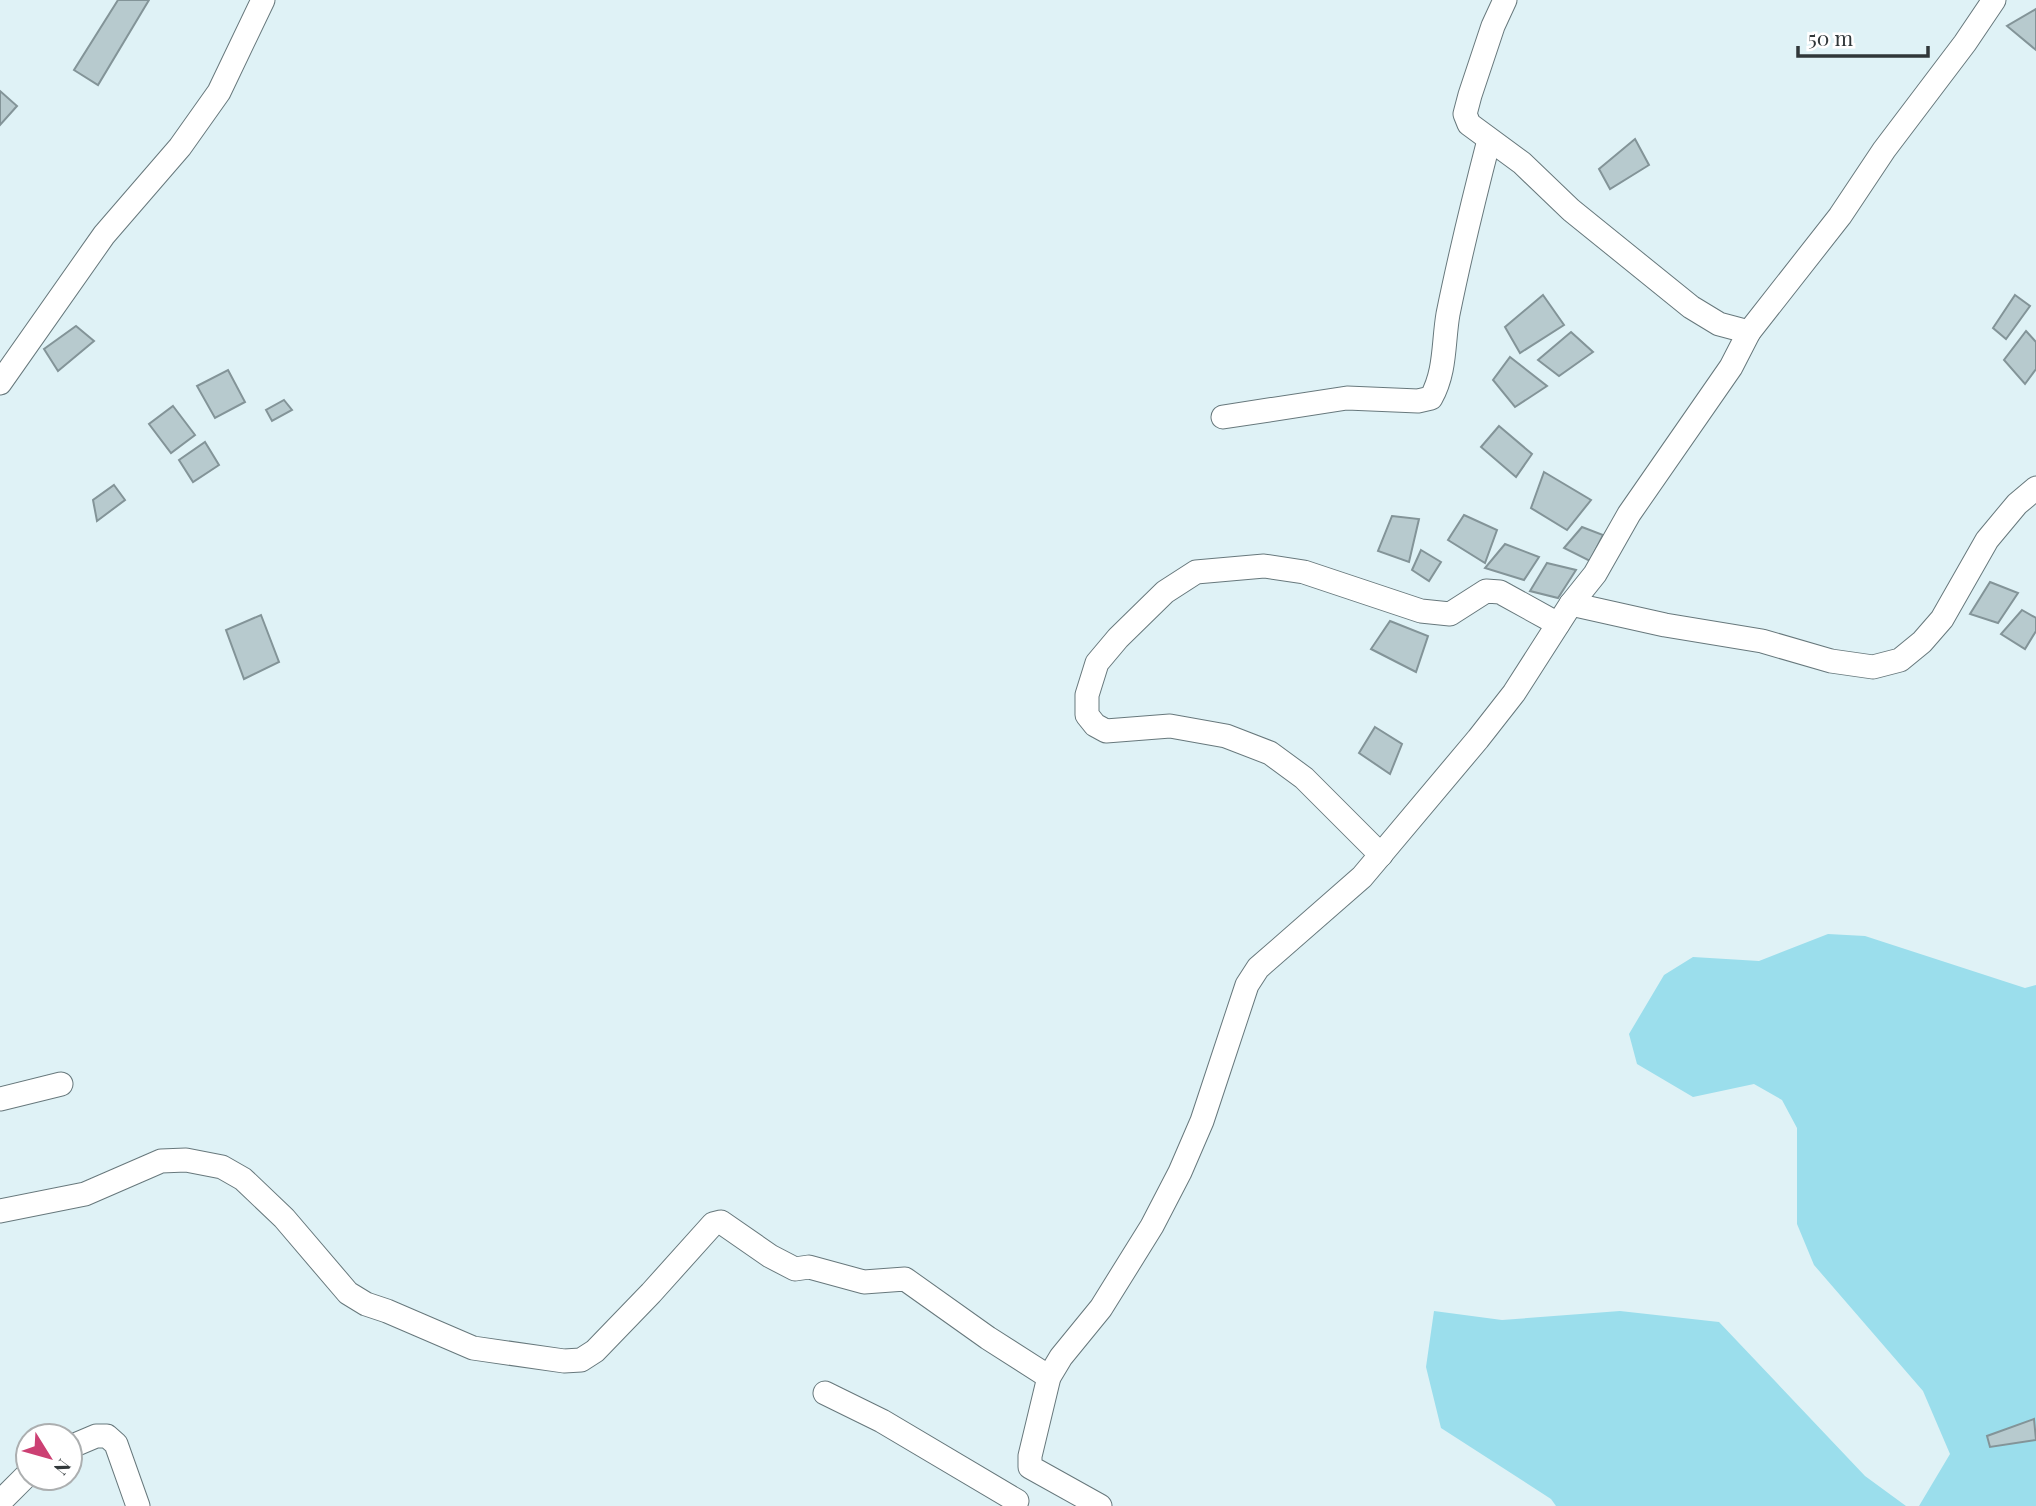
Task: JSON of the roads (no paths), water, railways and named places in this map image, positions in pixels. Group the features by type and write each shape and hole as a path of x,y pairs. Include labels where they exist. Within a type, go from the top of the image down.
{"street":[{"path":"0,383 104,235 180,148 219,92 263,0"},
{"path":"1505,0 1493,26 1465,114 1469,124 1522,163 1571,209 1691,307 1719,324 1749,332"},
{"path":"825,1392 882,1421 1016,1503 1030,1468 1030,1456 1049,1377 1060,1357 1101,1308 1152,1226 1180,1172 1202,1121 1247,985 1258,968 1362,877 1514,693 1571,604 1595,574 1629,514 1731,368 1749,332 1840,216 1884,150 1994,0"},
{"path":"1223,417 1347,398 1418,401 1432,398 1439,385 1443,367 1446,326 1463,240 1489,140"},
{"path":"1571,604 1665,625 1762,641 1830,662 1872,667 1900,660 1922,642 1942,619 1987,540 2017,504 2036,488"},
{"path":"1381,855 1304,778 1270,753 1226,736 1170,726 1106,731 1095,725 1087,715 1087,695 1097,663 1118,638 1165,592 1196,572 1264,566 1304,572 1421,611 1450,614 1486,592 1500,592 1558,624"},
{"path":"0,1099 61,1084"},
{"path":"0,1211 85,1194 160,1161 186,1160 222,1167 243,1179 284,1218 348,1293 366,1304 473,1348 564,1361 581,1360 595,1351 712,1224 722,1222 770,1256 795,1269 809,1267 864,1282 905,1279 1049,1377"},
{"path":"84,1441 96,1436 107,1436 116,1444 138,1506"},
{"path":"1030,1468 1100,1506"},
{"path":"0,1502 14,1488"}]}
